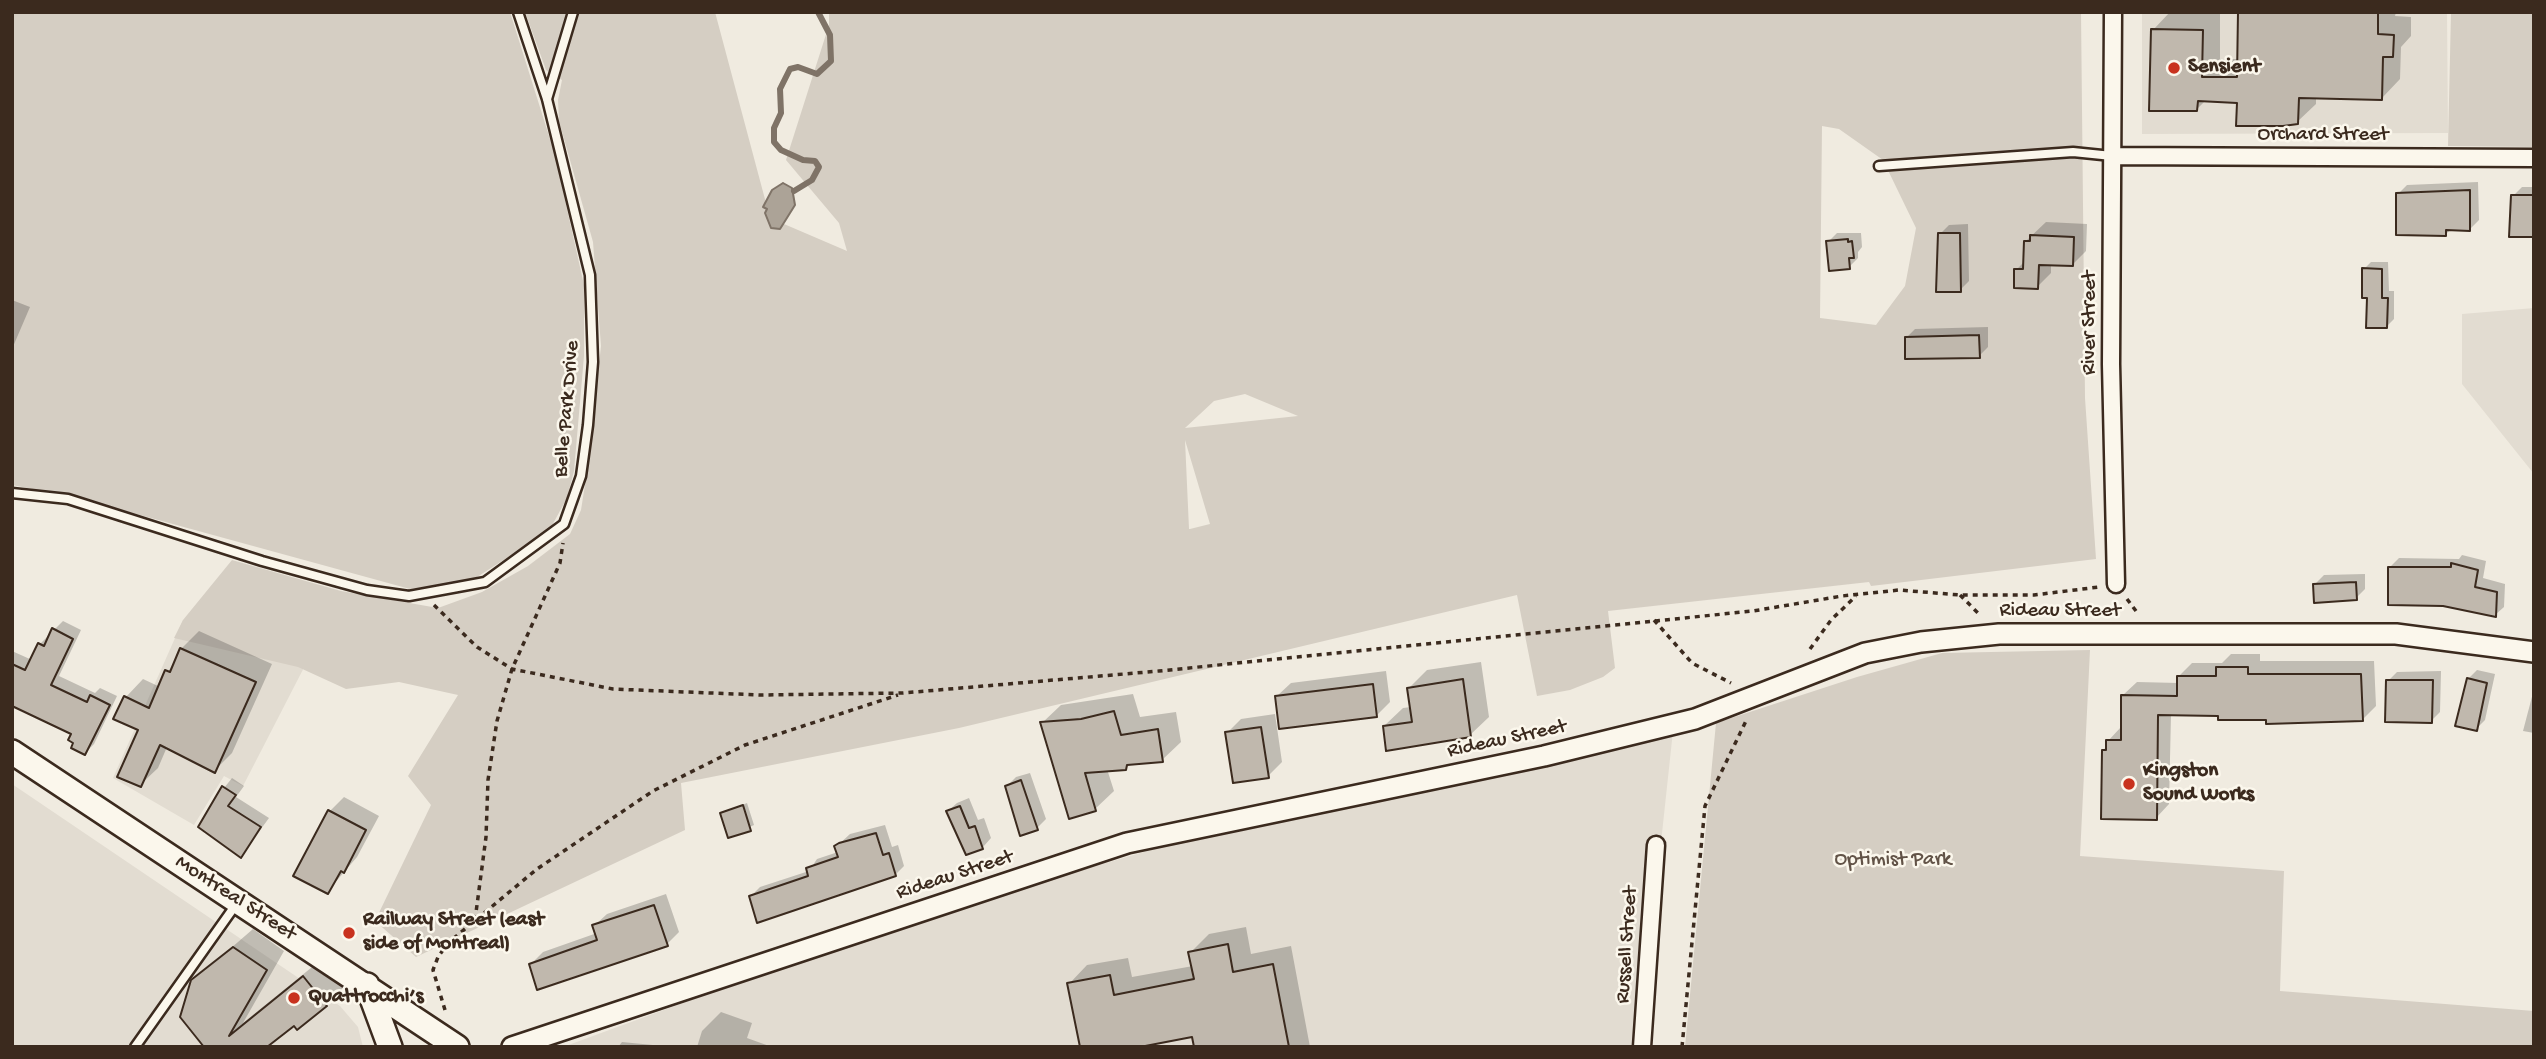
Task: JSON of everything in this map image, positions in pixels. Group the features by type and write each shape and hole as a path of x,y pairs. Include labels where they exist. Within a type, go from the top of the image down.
{"main road":[{"name":"Montreal Street","path":"12,752 457,1047"},
{"path":"366,985 390,1047"}],"street":[{"name":"River Street","path":"2113,12 2111,363 2116,584"},
{"name":"Orchard Street","path":"2112,156 2534,158"},
{"name":"Rideau Street","path":"512,1047 1127,843 1544,756 1695,719 1865,653 1921,642 1998,634 2396,634 2534,652"},
{"name":"Russell Street","path":"1642,1047 1656,845"}],"lane":[{"name":"Belle Park Drive","path":"518,12 547,99 590,275 593,362 581,475 566,520"},
{"path":"547,99 573,12"},
{"path":"1879,166 2073,152 2112,156"},
{"path":"12,493 68,499 262,561 367,590 424,596 485,582 566,520"},
{"path":"135,1047 239,901"}],"path":[{"path":"474,923 486,837 488,780 497,721 512,669 559,563 566,520"},
{"path":"2116,584 2154,634"},
{"path":"424,596 477,647 512,669 613,689 760,695 903,693 1158,671 1764,610 1899,590 1960,595 2034,595 2098,588"},
{"path":"1810,649 1831,620 1858,594"},
{"path":"1960,595 1985,620"},
{"path":"1654,620 1692,663 1731,683"},
{"path":"445,1010 433,970 447,943 537,869 653,791 745,745 903,693"},
{"path":"1682,1047 1705,806 1746,720"}],"shaded area":[{"path":"2142,12 2447,12 2448,133 2142,134"},
{"path":"783,183 792,188 795,205 780,229 771,228 765,213 767,209 763,207 772,190"},
{"path":"2534,308 2534,474 2462,384 2462,314"},
{"path":"183,620 312,652 243,786 224,776 194,825 113,778"},
{"path":"1673,731 1639,1047 563,1047 906,921 1175,843"},
{"path":"12,784 340,1006 358,1027 363,1047 12,1047"}],"green space":[{"path":"12,12 510,12 555,155 584,285 584,356 574,471 567,498 549,531 477,577 444,586 410,589 78,498 12,485"},
{"path":"525,12 715,12 770,218 847,251 839,223 786,160 829,25 829,12 2081,12 2085,398 2096,559 1871,586 1869,582 1608,611 1615,668 1603,677 1570,690 1537,696 1517,595 959,728 681,783 685,830 416,957 375,921 431,805 408,776 458,695 399,682 346,689 298,667 174,638 183,620 232,560 341,591 438,608 482,592 528,566 570,534 581,510 601,346 593,242 559,121 558,100 562,80 546,70","holes":["1822,126 1839,129 1883,160 1916,228 1905,286 1876,325 1820,318","1245,394 1298,416 1185,428 1214,401","1185,440 1210,524 1189,529"]},
{"path":"2451,12 2534,12 2534,147 2448,146"},
{"name":"Optimist Park","path":"2090,650 2080,856 2284,871 2280,991 2534,1011 2534,1047 1685,1047 1716,723 1857,677 1942,653"}],"building":[{"path":"2238,12 2378,12 2378,34 2394,35 2393,57 2383,57 2382,100 2299,98 2298,124 2283,126 2236,126 2237,103 2198,101 2197,111 2149,111 2151,29 2203,30 2202,77 2237,77"},
{"path":"2470,190 2470,231 2446,230 2446,236 2396,235 2396,193"},
{"path":"2511,195 2534,195 2534,237 2509,237"},
{"path":"1938,233 1960,233 1961,292 1936,292"},
{"path":"2030,235 2074,237 2073,266 2039,265 2038,289 2014,288 2014,269 2023,269 2024,241 2030,241"},
{"path":"1848,239 1848,242 1852,241 1854,258 1849,258 1850,269 1829,271 1826,241"},
{"path":"2362,268 2382,269 2382,298 2388,298 2387,328 2366,328 2367,298 2362,298"},
{"path":"1979,335 1980,358 1905,359 1905,337"},
{"path":"2451,563 2478,570 2475,587 2497,592 2496,617 2443,606 2388,605 2388,567 2451,567"},
{"path":"2356,582 2357,600 2314,603 2313,584"},
{"path":"52,628 73,639 51,685 87,702 90,695 110,705 85,755 71,748 73,743 68,740 71,734 12,706 12,664 25,670 38,643 44,646"},
{"path":"180,648 256,682 215,773 160,745 141,787 117,777 138,730 113,719 124,696 149,708 165,670 170,672"},
{"path":"2216,667 2248,667 2248,674 2361,674 2363,721 2266,724 2266,720 2218,720 2218,716 2158,715 2157,820 2101,819 2102,750 2106,750 2106,740 2121,740 2121,695 2177,696 2177,676 2216,676"},
{"path":"2467,678 2487,683 2477,731 2455,726"},
{"path":"1463,679 1471,737 1386,751 1383,726 1412,722 1407,688"},
{"path":"2386,680 2433,680 2432,723 2385,722"},
{"path":"1373,684 1377,717 1279,729 1275,696"},
{"path":"1114,711 1121,735 1158,729 1163,762 1127,765 1126,770 1085,773 1096,811 1069,819 1040,722 1081,719"},
{"path":"1261,727 1269,778 1233,783 1225,732"},
{"path":"1021,780 1038,830 1020,836 1005,786"},
{"path":"222,786 236,795 228,806 261,827 241,858 198,827"},
{"path":"743,805 751,831 728,838 720,813"},
{"path":"960,806 969,828 975,826 983,849 966,855 946,811"},
{"path":"328,810 366,830 344,873 341,871 328,894 293,876"},
{"path":"876,833 883,855 889,853 896,876 757,923 749,896 808,876 806,868 838,857 834,846"},
{"path":"654,905 668,946 537,990 529,964 597,940 592,925"},
{"path":"1228,944 1233,972 1273,964 1289,1047 1194,1047 1192,1037 1140,1047 1080,1047 1067,983 1110,975 1114,995 1194,979 1188,952"},
{"path":"233,947 267,970 229,1036 303,976 327,1006 297,1030 294,1026 267,1047 204,1047 180,1017 191,980"}],"waterway":[{"path":"794,191 812,180 819,167 815,161 803,160 781,150 774,142 774,128 781,113 780,89 790,69 798,67 817,74 831,61 830,35 818,12"}],"place":[{"name":"Sensient","path":"2174,68"},
{"name":"Kingston Sound Works","path":"2129,784"},
{"name":"Railway Street (east side of Montreal)","path":"349,933"},
{"name":"Quattrocchi’s","path":"294,998"}]}
